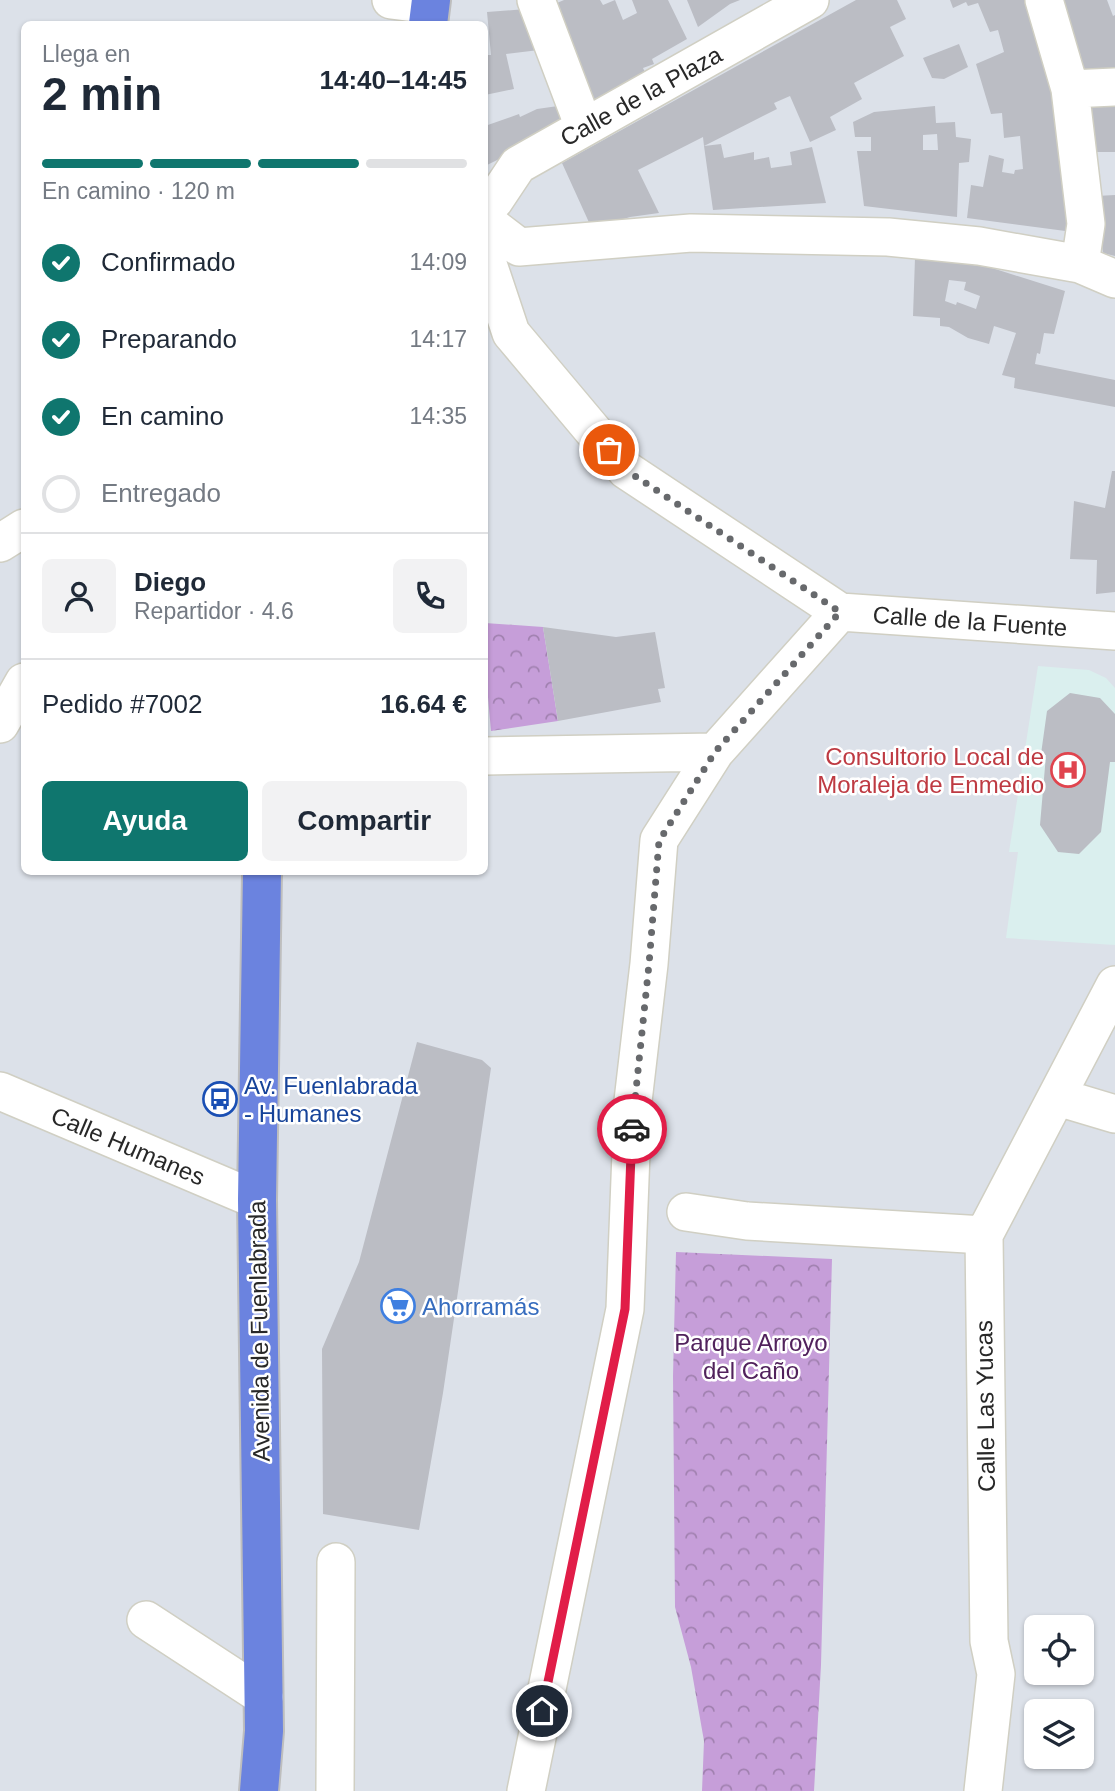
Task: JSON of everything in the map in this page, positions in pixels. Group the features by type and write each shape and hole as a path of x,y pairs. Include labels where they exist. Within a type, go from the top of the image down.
{"main road":[{"name":"Avenida de Fuenlabrada","path":"259,1791 264,1731 257,1200 262,875"}],"street":[{"path":"391,0 429,10"},
{"path":"536,0 584,127"},
{"name":"Calle de la Plaza","path":"488,204 494,201 518,165 810,0"},
{"path":"1044,0 1070,89 1086,223 1080,264"},
{"path":"1070,89 1115,87"},
{"path":"488,223 519,247 691,233 888,237 979,246 1080,264 1115,279"},
{"name":"Calle de la Fuente","path":"488,264 511,333 626,470 840,612 1115,631"},
{"path":"0,543 21,530"},
{"path":"526,1791 625,1309 633,1101 649,964 659,841 715,752 840,612"},
{"path":"0,724 21,687"},
{"path":"488,756 715,752"},
{"name":"Calle Las Yucas","path":"983,1791 996,1674 989,1641 984,1235 1115,985"},
{"name":"Calle Humanes","path":"0,1091 257,1200"},
{"path":"1058,1097 1115,1114"},
{"path":"686,1212 747,1221 984,1235"},
{"path":"335,1791 336,1562"},
{"path":"146,1620 264,1697"}],"shaded area":[{"name":"Consultorio Local de Moraleja de Enmedio","path":"1038,666 1089,670 1106,678 1115,688 1115,945 1006,938 1018,852 1009,852"}],"green space":[{"path":"488,623 543,627 558,721 491,731"},
{"name":"Parque Arroyo del Caño","path":"676,1252 832,1259 821,1665 814,1791 702,1791 704,1741 691,1667 675,1607 673,1376"}],"building":[{"path":"564,0 600,0 603,5 615,0 623,20 637,13 632,0 668,0 687,39 652,59 654,64 643,68 648,79 584,116 550,6"},
{"path":"687,0 740,0 698,27"},
{"path":"856,0 897,0 906,19 890,27 904,56 854,83 862,99 830,117 836,130 810,142 790,96 774,103 777,109 704,146 703,137 638,170 659,213 630,217 592,229 562,163"},
{"path":"950,0 1030,0 1060,103 1073,232 967,218 971,185 983,187 989,155 1004,159 1002,172 1014,174 1015,170 1023,169 1020,136 1004,138 1002,113 991,114 976,64 1004,52 998,30 990,32 978,3 968,6 966,2 953,8"},
{"path":"1059,0 1107,0 1113,16 1115,15 1115,80 1085,80 1080,53 1073,54"},
{"path":"526,9 539,50 506,54 514,89 488,94 488,55 491,55 487,12"},
{"path":"959,44 968,67 944,79 932,78 923,58"},
{"path":"1115,98 1115,152 1091,152 1089,102"},
{"path":"558,106 565,127 488,165 488,125 519,114 520,117 537,109"},
{"path":"935,106 936,123 955,122 956,137 971,139 969,162 959,163 957,217 864,206 857,151 871,151 871,137 855,137 853,122 874,112","holes":["937,134 938,150 923,150 923,135"]},
{"path":"721,144 724,158 754,152 754,160 769,157 771,168 792,165 790,152 812,147 826,203 713,210 704,146"},
{"path":"1115,195 1115,256 1103,253 1096,196"},
{"path":"915,258 989,267 1065,291 1054,334 1044,333 1035,364 1115,380 1115,407 1014,388 1015,378 1002,375 1016,333 994,326 989,344 968,338 949,327 940,326 940,318 913,316","holes":["949,280 966,282 964,290 980,296 976,309 945,301"]},
{"path":"1112,471 1115,471 1115,592 1096,594 1097,560 1070,559 1074,501 1105,508"},
{"path":"543,627 616,637 655,632 665,688 658,689 661,702 558,721"},
{"path":"1070,693 1100,698 1115,714 1115,762 1110,762 1101,832 1079,854 1058,852 1040,825 1046,755 1041,754 1047,711"},
{"name":"Ahorramás","path":"417,1042 482,1060 491,1068 443,1393 419,1530 323,1514 322,1349 359,1262"}],"way so far":[{"path":"609,450 626,470 840,612 715,752 659,841 632,1129"}],"place":[{"name":"Consultorio Local de Moraleja de Enmedio","path":"1068,770"},
{"name":"Av. Fuenlabrada - Humanes","path":"220,1099"},
{"name":"Ahorramás","path":"398,1306"}],"route":[{"path":"542,1711 625,1309 632,1129"}]}
